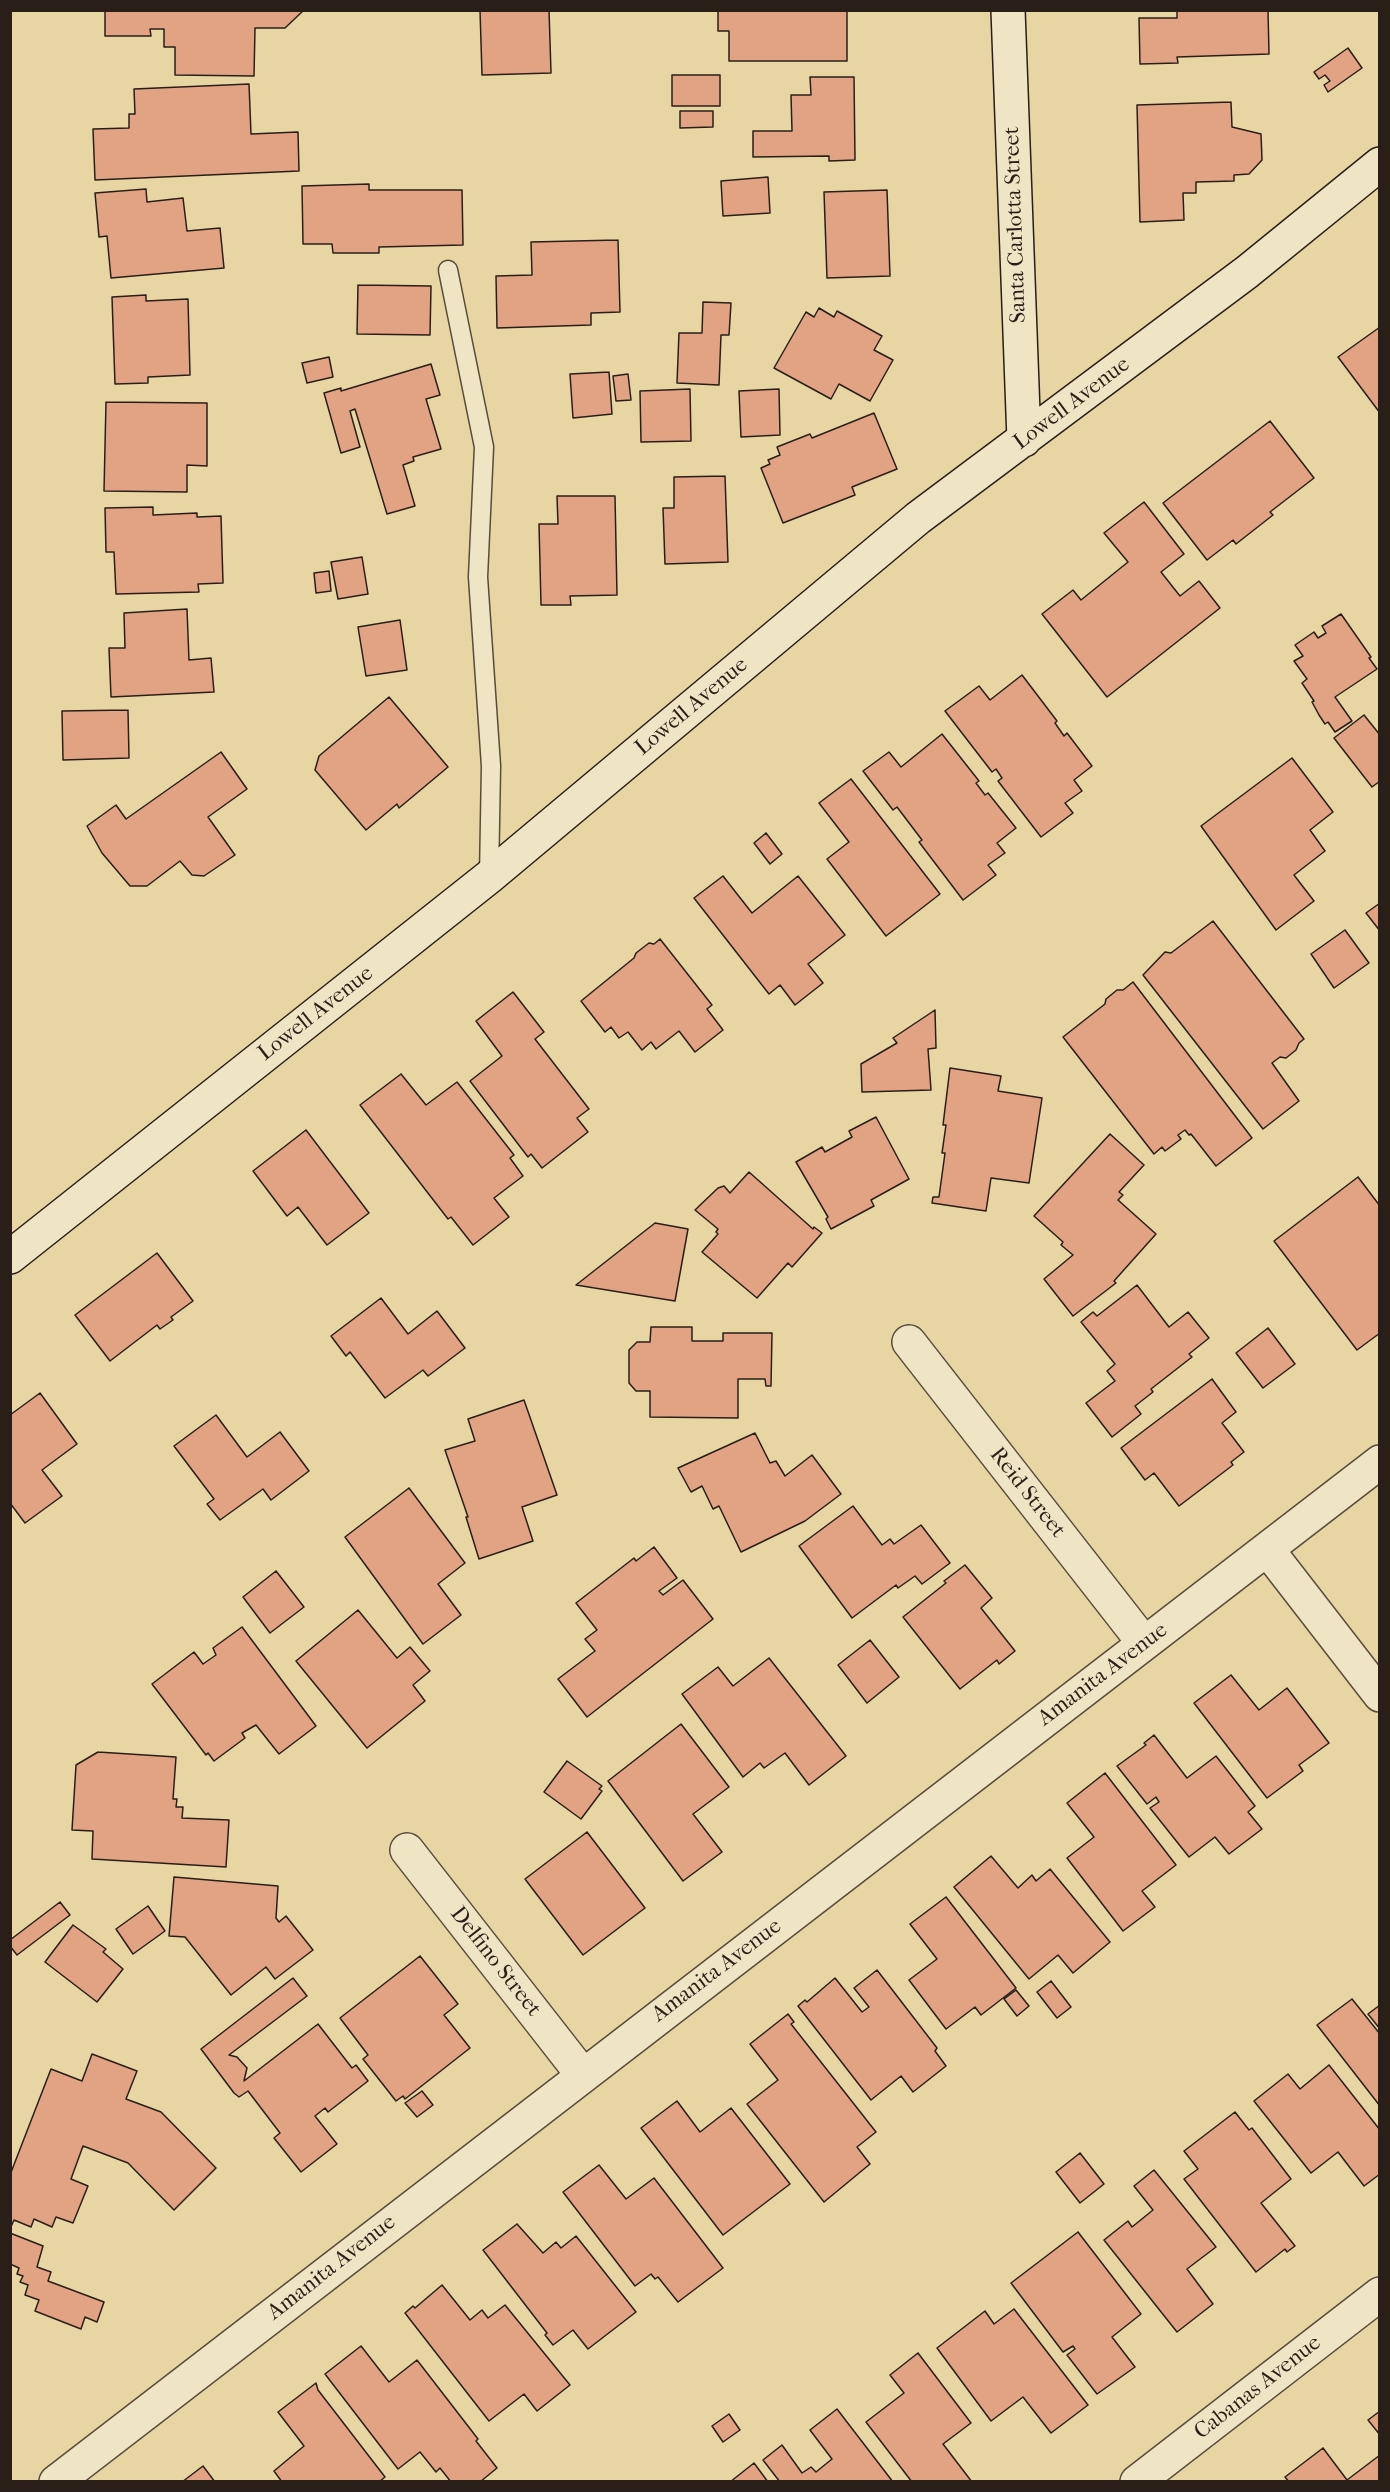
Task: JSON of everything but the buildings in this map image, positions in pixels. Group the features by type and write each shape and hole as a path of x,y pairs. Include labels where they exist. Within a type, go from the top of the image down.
{"street":[{"name":"Santa Carlotta Street","path":"1008,10 1024,440"},
{"name":"Lowell Avenue","path":"10,1257 489,877 918,518 1247,272 1380,164"},
{"name":"Reid Street","path":"909,1342 1144,1643"},
{"name":"Amanita Avenue","path":"56,2481 1380,1462"},
{"path":"1267,1549 1380,1695"},
{"name":"Delfino Street","path":"407,1850 582,2074"},
{"name":"Cabanas Avenue","path":"1137,2481 1380,2294"}],"lane":[{"path":"448,270 484,447 478,577 491,766 489,877"}]}
